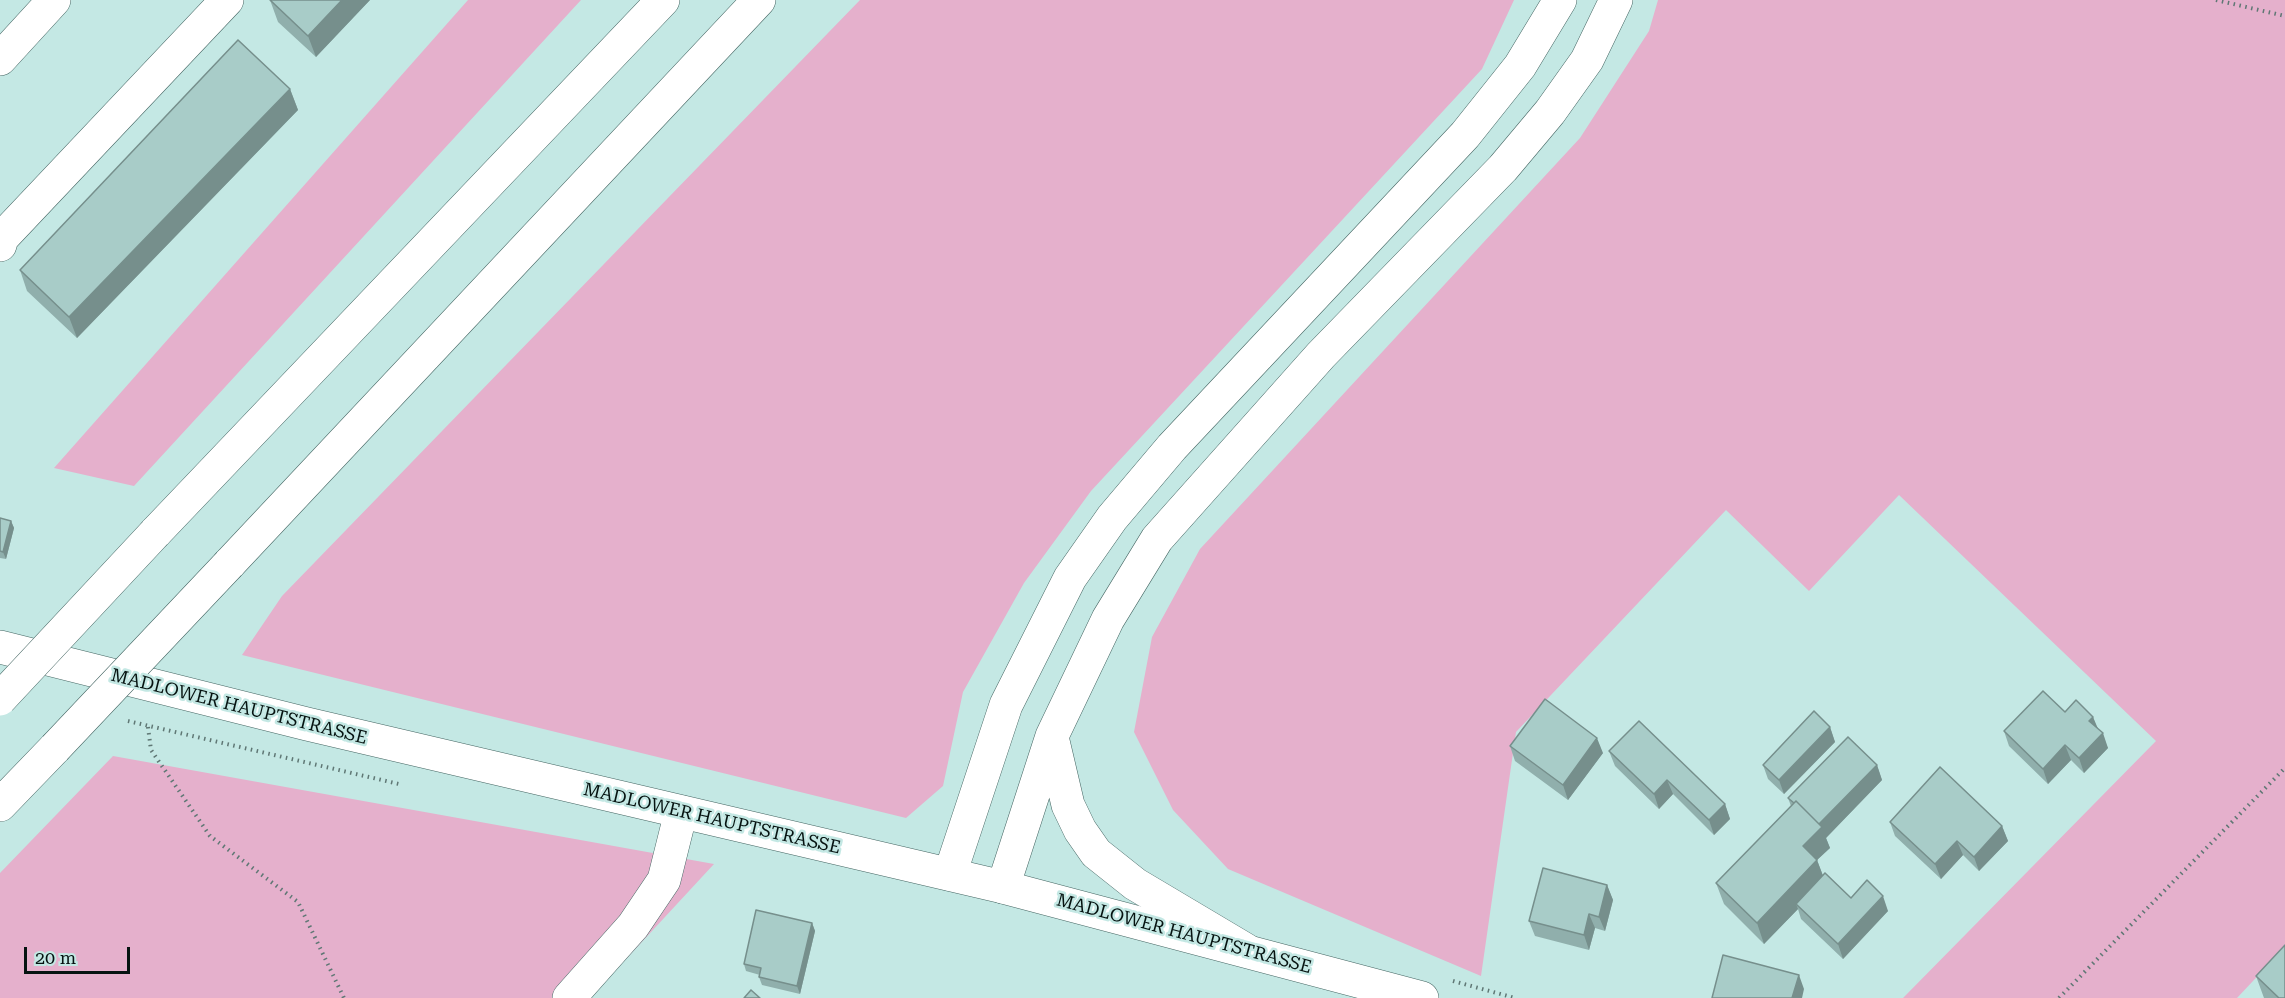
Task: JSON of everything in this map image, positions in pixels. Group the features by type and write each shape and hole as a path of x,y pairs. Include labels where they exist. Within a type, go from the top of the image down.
{"main road":[{"path":"0,59 54,0"},
{"path":"1,240 227,0"},
{"path":"0,699 663,0"},
{"path":"0,805 759,0"},
{"path":"950,874 1006,705 1070,578 1112,518 1172,447 1465,135 1520,66 1560,0"},
{"path":"1003,887 1052,736 1108,620 1157,539 1321,355 1516,152 1551,112 1587,60 1616,0"},
{"name":"MADLOWER HAUPTSTRASSE","path":"0,647 307,724 1003,887 1422,998"},
{"path":"1052,736 1068,805 1080,830 1096,854 1135,884 1246,950"},
{"path":"569,998 633,926 664,880 681,812"}],"path":[{"path":"2216,0 2285,16"},
{"path":"148,727 151,750 210,836 298,902 344,998"},
{"path":"2059,998 2285,768"}],"shaded area":[{"path":"468,0 581,0 134,486 54,468"},
{"path":"860,0 1514,0 1482,69 1091,491 1024,583 963,692 943,786 906,818 242,655 282,596"},
{"path":"1658,0 2285,0 2285,947 2237,998 1903,998 2156,741 1899,495 1809,591 1726,510 1516,732 1481,976 1228,869 1173,810 1134,732 1152,637 1200,549 1580,138 1649,31"},
{"path":"113,756 714,864 590,998 0,998 0,873"}],"building":[{"path":"270,0 342,0 308,36"},
{"path":"238,40 290,89 69,317 20,270"},
{"path":"0,518 11,521 3,552 0,551"},
{"path":"2043,691 2065,712 2076,700 2093,717 2089,721 2103,733 2079,758 2065,745 2043,769 2004,731"},
{"path":"1545,699 1597,738 1563,785 1510,746"},
{"path":"1814,711 1830,727 1779,780 1763,765"},
{"path":"1639,721 1725,804 1709,820 1667,780 1654,794 1609,751"},
{"path":"1848,737 1877,765 1819,824 1796,801 1794,803 1788,798"},
{"path":"1940,767 2002,826 1974,857 1957,841 1935,864 1890,822"},
{"path":"1796,801 1822,827 1803,846 1817,860 1757,923 1716,883"},
{"path":"1543,868 1607,885 1599,917 1589,914 1584,935 1529,921"},
{"path":"1825,873 1851,898 1867,880 1883,896 1838,944 1796,904"},
{"path":"756,910 812,923 797,986 759,977 761,968 744,964"},
{"path":"2285,945 2285,998 2279,998 2256,976"},
{"path":"1723,955 1799,975 1792,998 1712,998"},
{"path":"751,990 760,998 744,998"}]}
